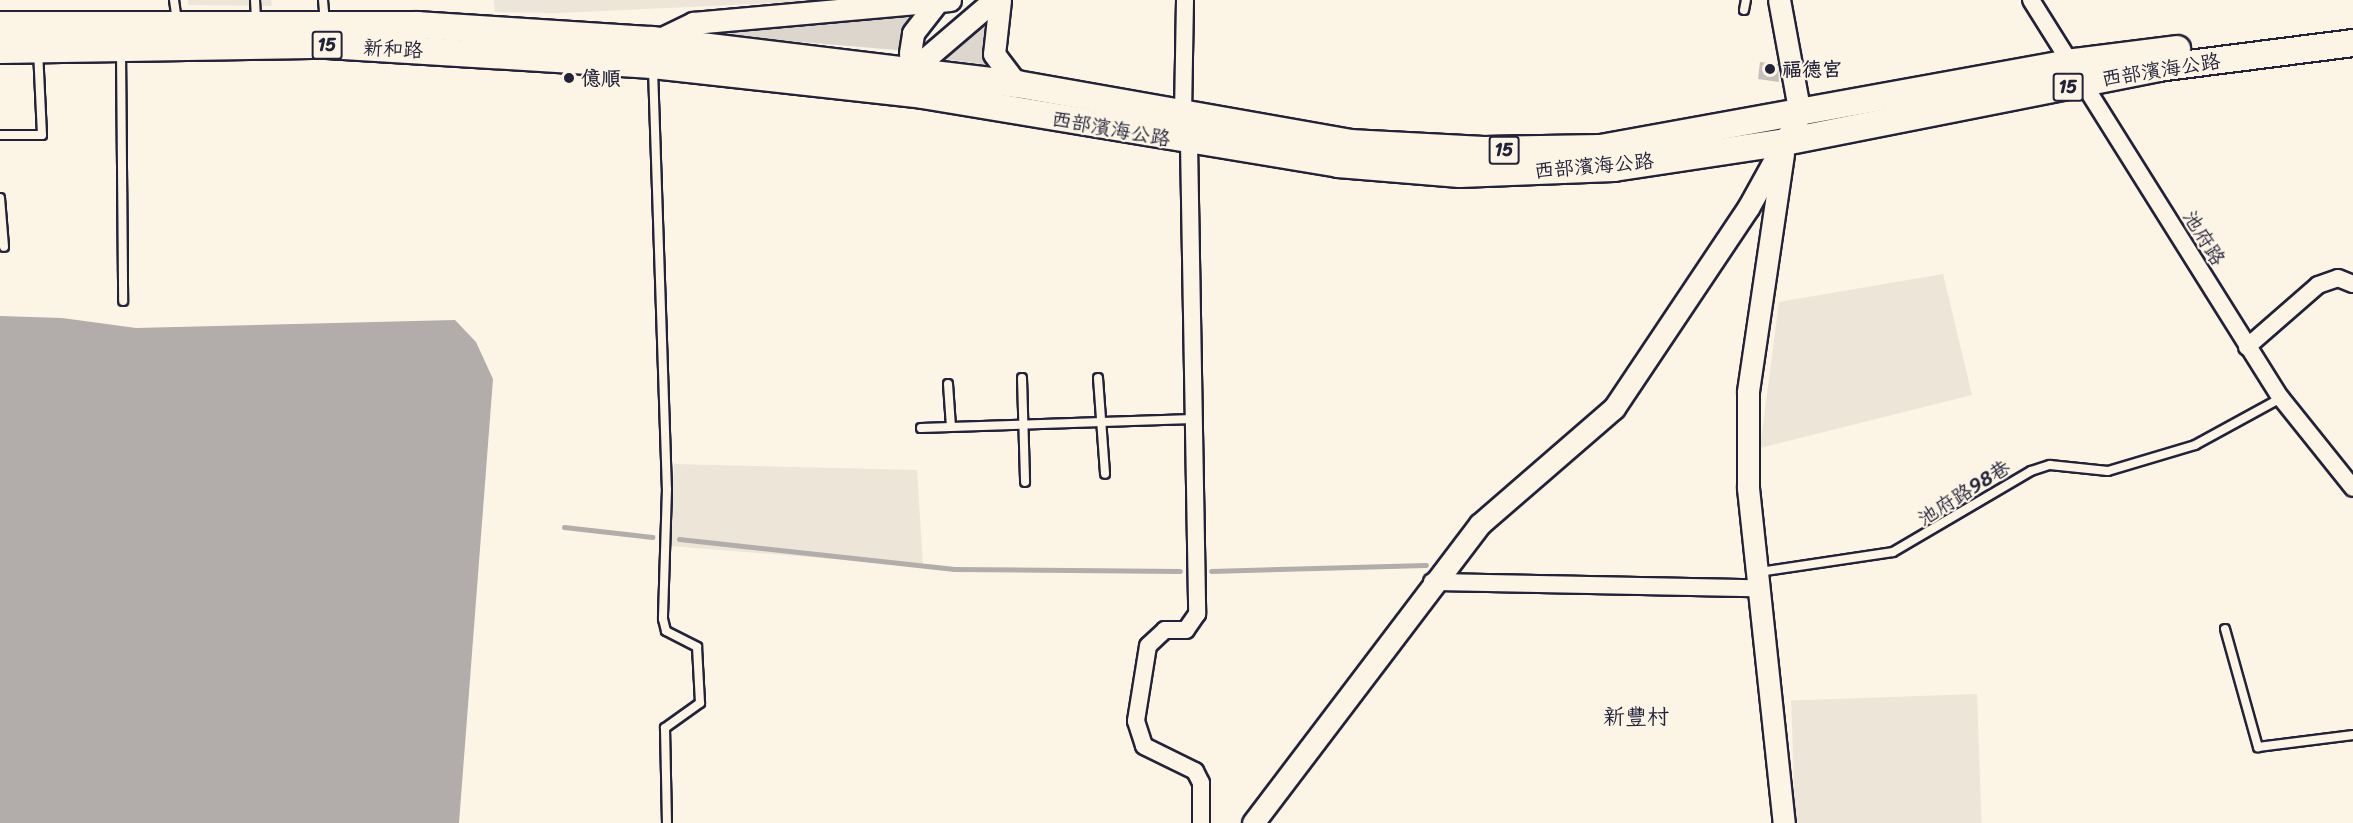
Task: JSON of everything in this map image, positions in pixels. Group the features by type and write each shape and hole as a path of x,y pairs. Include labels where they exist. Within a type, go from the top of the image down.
{"main road":[{"name":"新和路","path":"0,25 120,22 176,11 256,11 325,23 652,53"},
{"name":"新和路","path":"0,50 122,48 325,23"},
{"name":"西部濱海公路","path":"652,53 915,71 1017,84 1183,117 1350,142 1484,150 1601,148 1800,114 2079,73 2353,26"},
{"name":"西部濱海公路","path":"652,53 923,95 1189,143 1338,164 1460,174 1614,168 1785,142 2079,73 2158,68 2353,43"}],"street":[{"path":"878,89 915,71 994,0"},
{"path":"1000,0 994,54 1017,84"},
{"path":"1185,0 1183,117 1189,143 1196,620 1186,630 1159,634 1148,646 1136,721 1144,746 1195,771 1201,783 1201,823"},
{"path":"1253,823 1432,582 1480,524 1614,408 1748,208 1800,114 1779,0"},
{"name":"池府路","path":"2031,0 2079,73 2247,347 2281,398 2353,488"},
{"path":"923,95 910,53 913,33 944,1"},
{"name":"新和路","path":"652,53 693,23 841,4 944,1"},
{"path":"1784,823 1748,488 1748,392 1785,142"},
{"path":"2247,347 2318,285 2338,278 2353,284"},
{"path":"1432,582 1759,580"}],"lane":[{"path":"1744,10 1746,0"},
{"path":"120,22 123,301"},
{"path":"0,135 42,135 38,50"},
{"path":"652,53 667,489 663,619 666,631 696,647 700,703 665,728 667,823"},
{"path":"0,198 4,247"},
{"path":"1022,378 1025,482"},
{"path":"1098,378 1099,422 1105,474"},
{"path":"948,384 951,427"},
{"name":"池府路98巷","path":"1759,580 1893,552 2031,471 2050,465 2108,471 2130,465 2224,433 2281,398"},
{"path":"921,428 1193,419"},
{"path":"2225,629 2258,747 2353,735"}],"shaded area":[{"path":"188,0 271,0 272,6 188,5"},
{"path":"494,0 836,0 559,13 495,12"},
{"path":"915,16 897,50 707,34"},
{"path":"984,25 989,65 943,59"},
{"path":"1943,274 1972,395 1760,448 1779,302"},
{"path":"0,316 62,318 136,328 455,320 476,342 493,379 459,823 0,823"},
{"path":"674,464 917,470 923,566 670,546"},
{"path":"1977,694 1982,823 1795,823 1791,700"}],"building":[{"name":"福德宮","path":"1760,62 1778,64 1779,82 1758,79"}],"waterway":[{"path":"564,527 652,537"},
{"path":"679,539 954,569 1180,571"},
{"path":"1211,571 1426,565"}],"place":[{"name":"福德宮","path":"1770,69"},
{"name":"億順","path":"569,78"}],"district":[{"name":"新豐村","path":"1636,717"}]}
